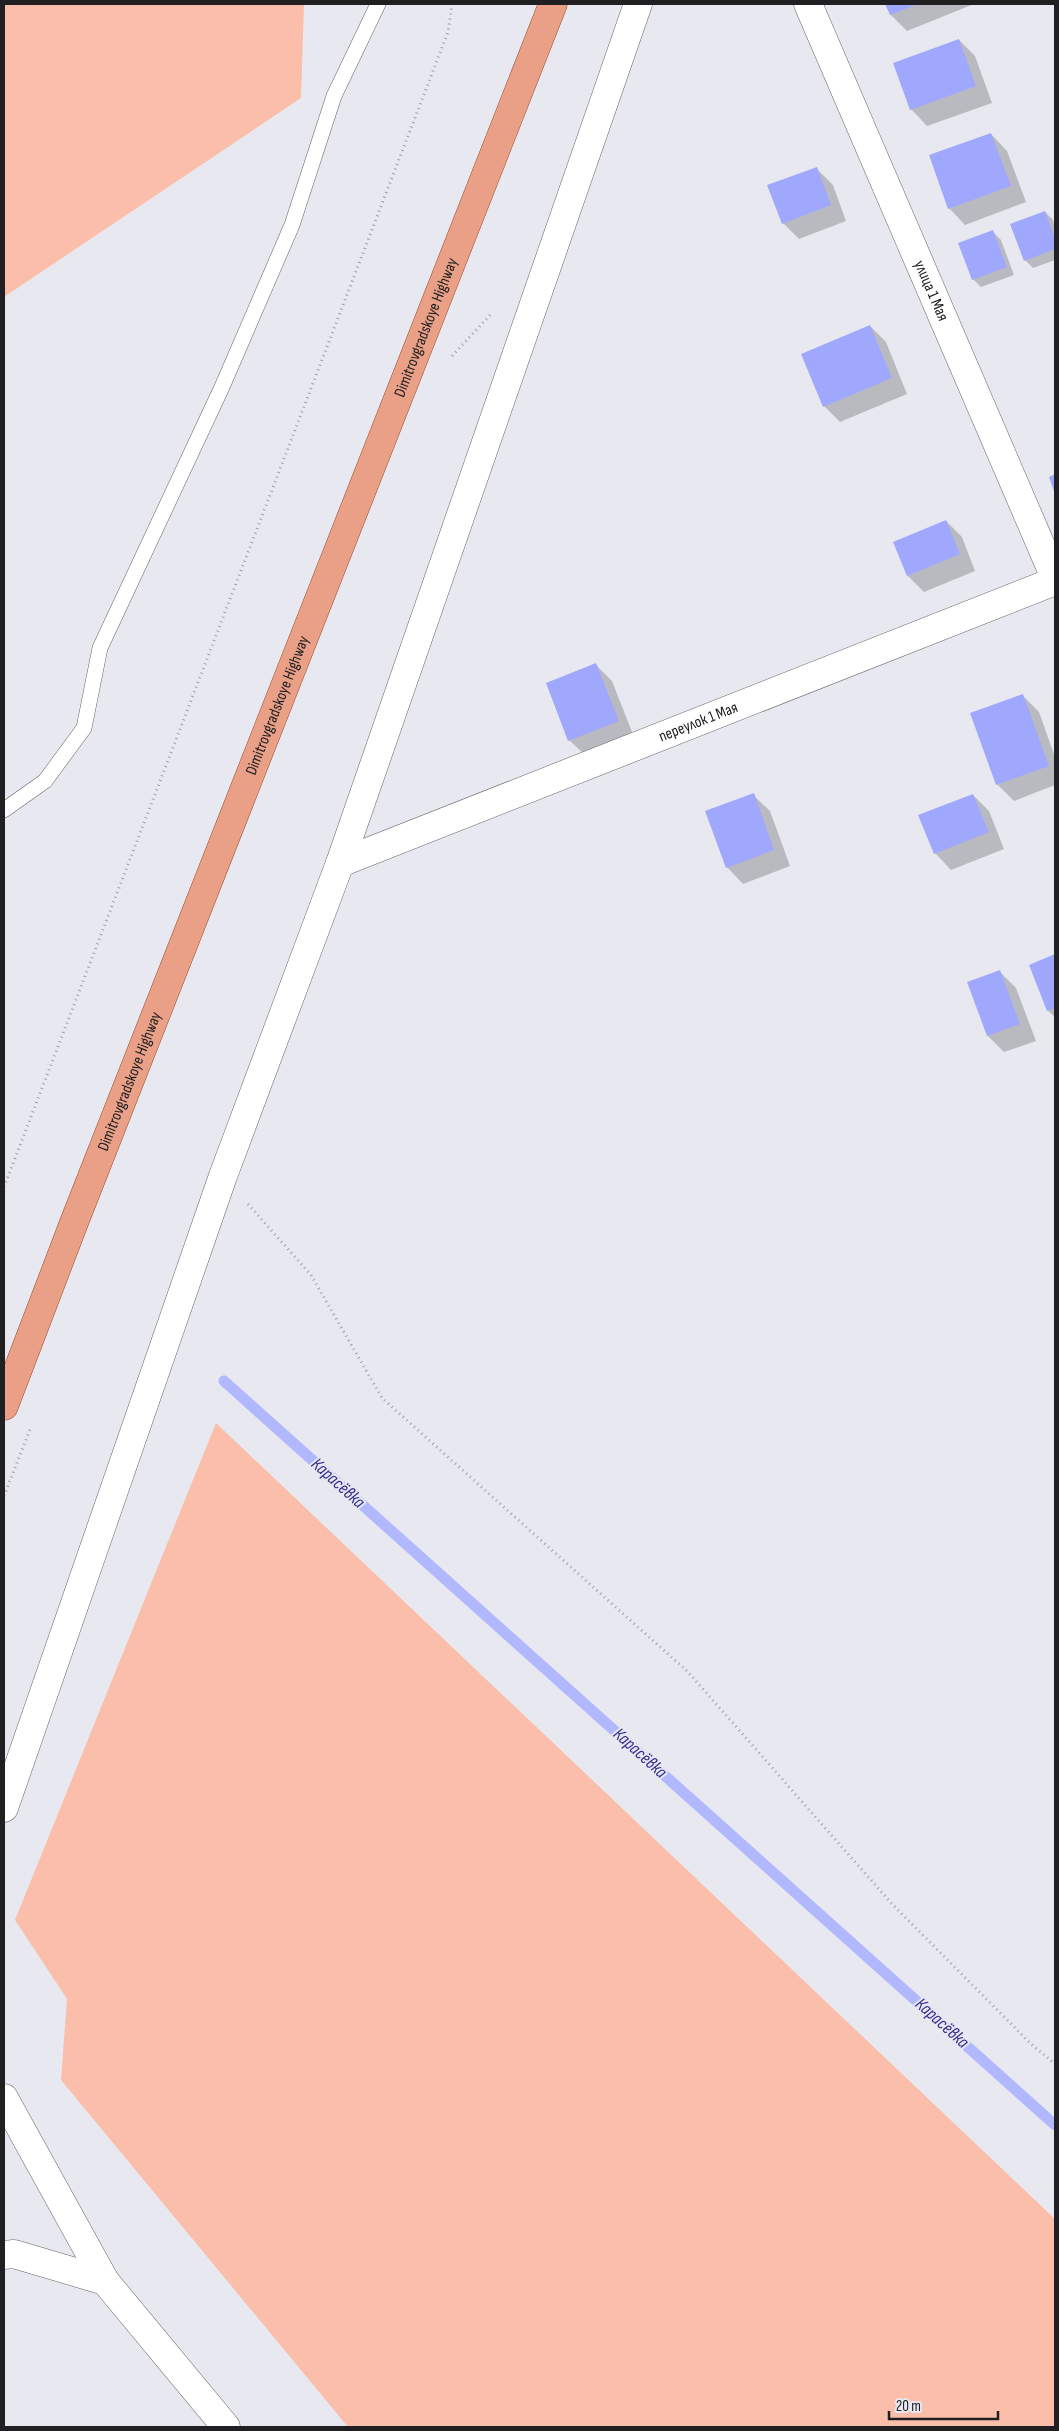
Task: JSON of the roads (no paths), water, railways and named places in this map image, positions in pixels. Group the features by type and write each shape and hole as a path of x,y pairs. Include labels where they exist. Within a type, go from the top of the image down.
{"main road":[{"name":"Dimitrovgradskoye Highway","path":"4,1406 82,1201 553,4"}],"street":[{"path":"4,1808 223,1176 340,863 638,4"},
{"name":"улица 1 Мая","path":"808,4 1055,580"},
{"name":"переулок 1 Мая","path":"340,863 1055,580"},
{"path":"4,2098 105,2282 226,2427"},
{"path":"4,2255 14,2254 105,2282"}],"lane":[{"path":"4,810 45,781 84,728 100,648 222,387 292,225 334,96 378,4"}],"waterway":[{"name":"Карасёвка","path":"224,1381 1055,2125"}]}
